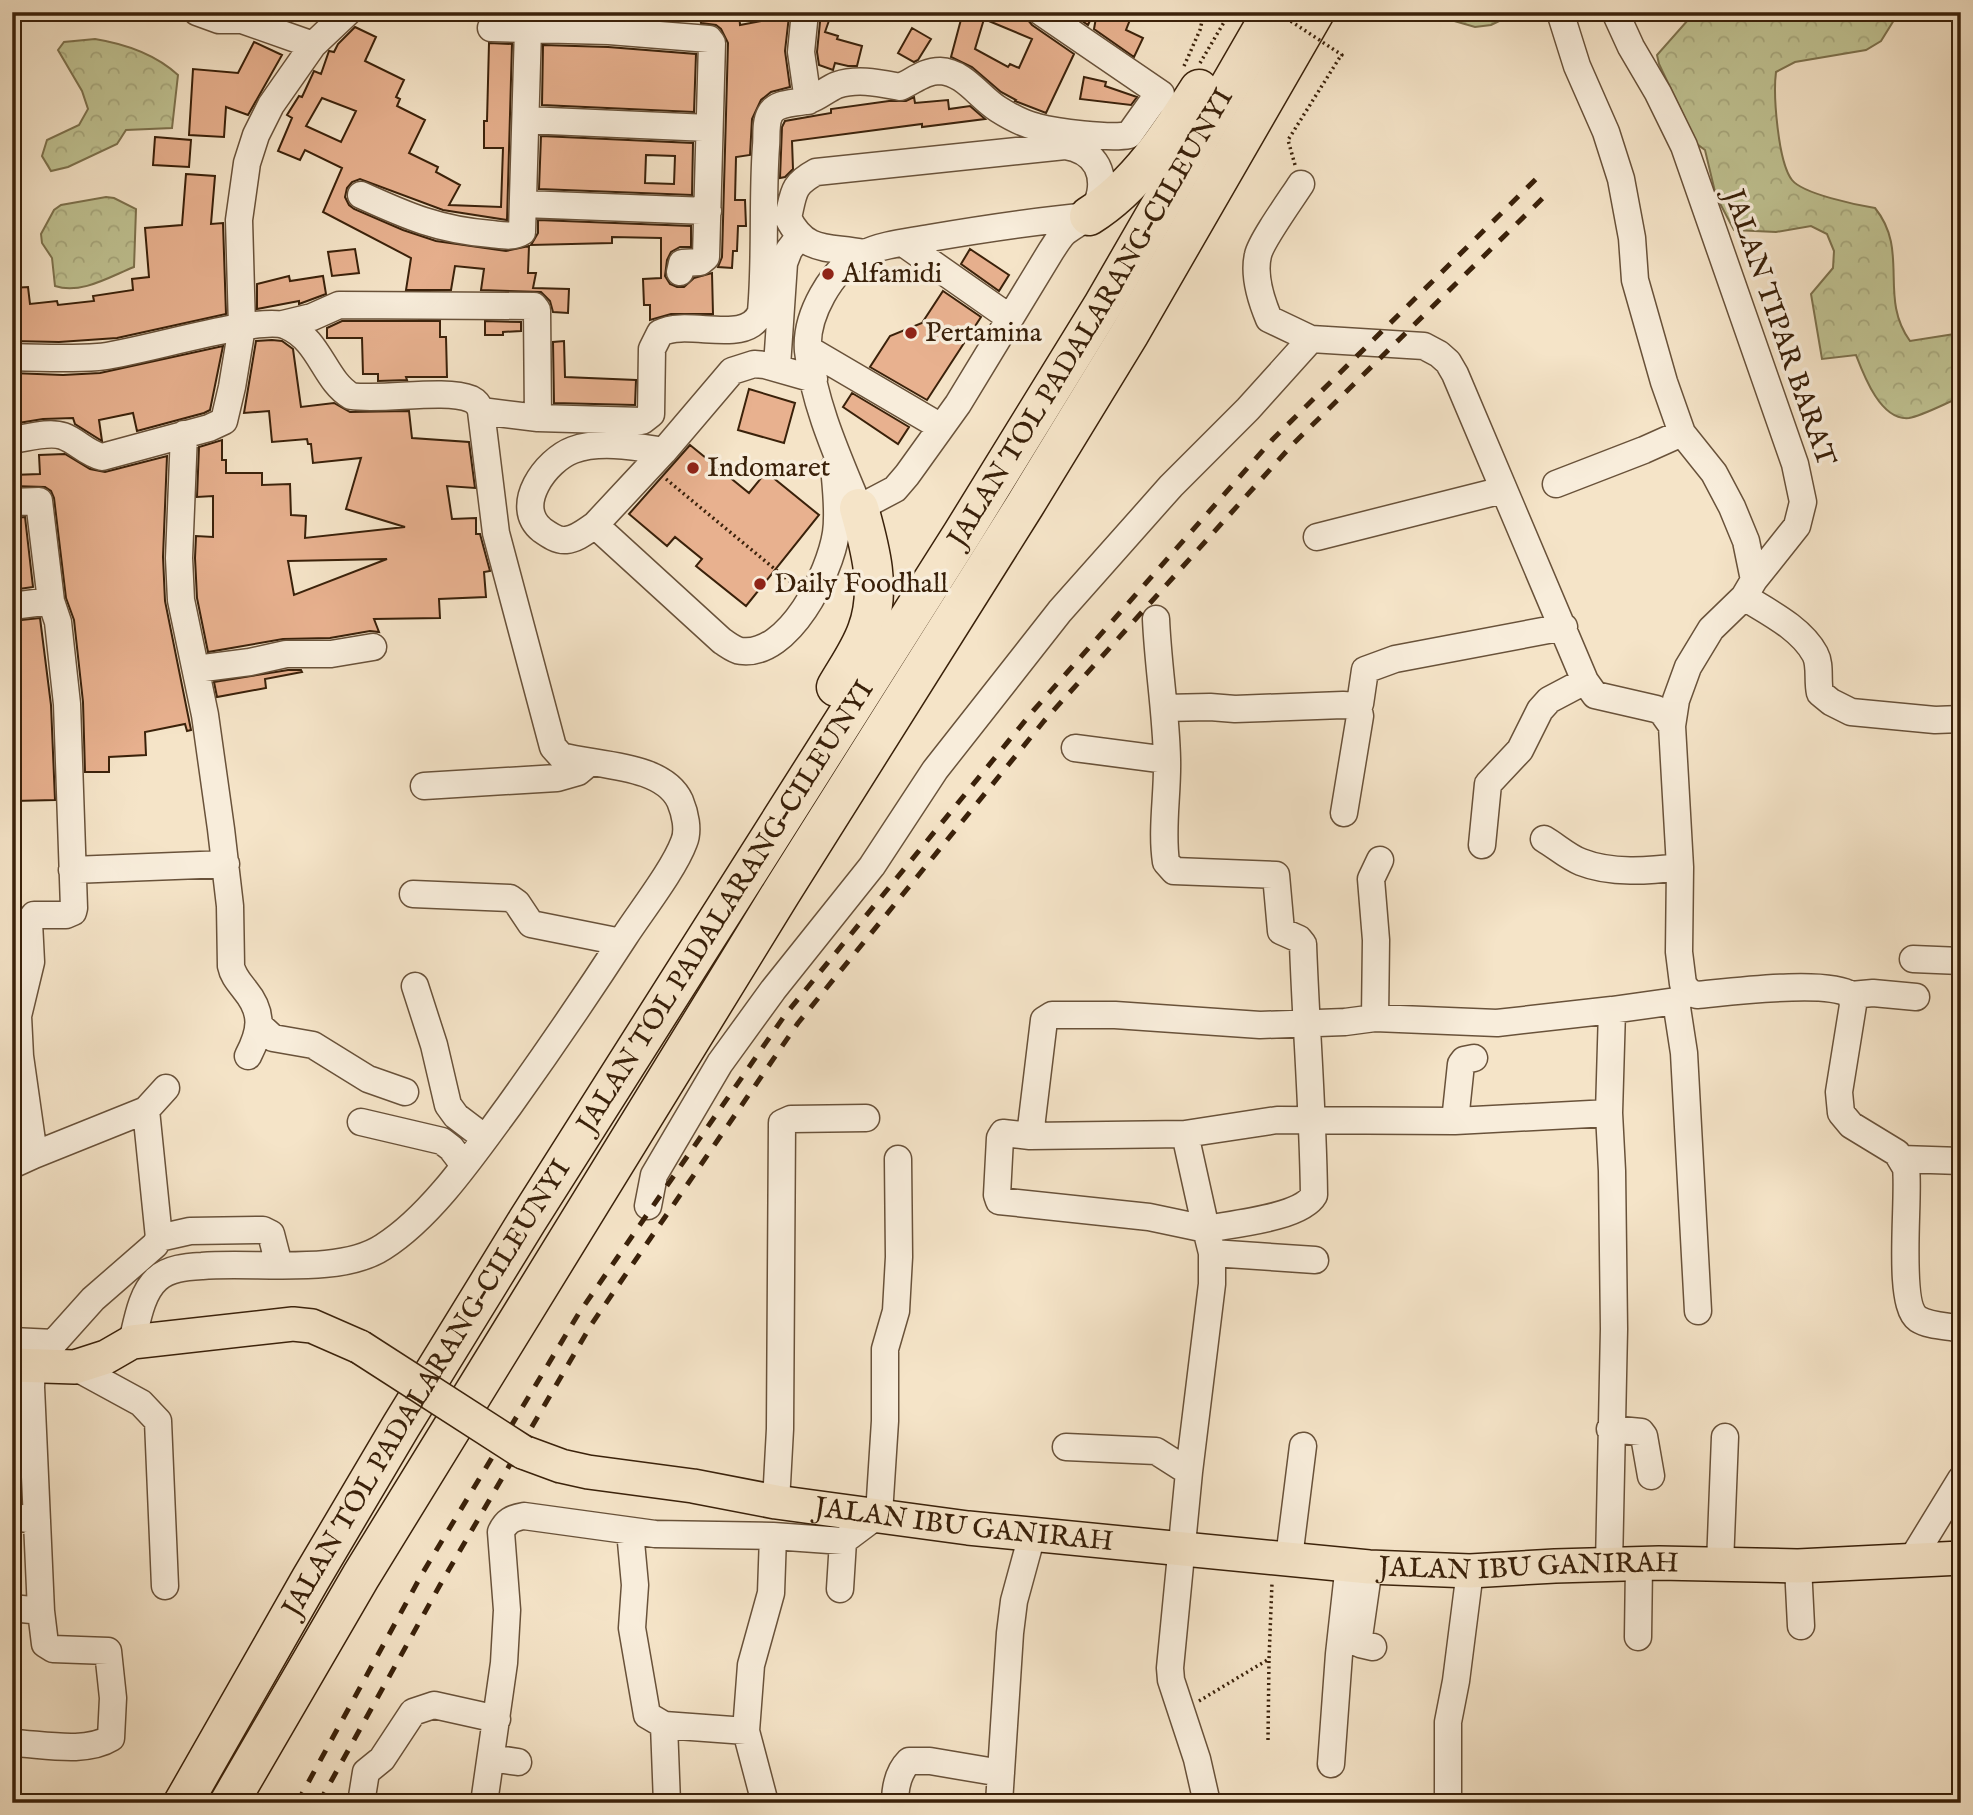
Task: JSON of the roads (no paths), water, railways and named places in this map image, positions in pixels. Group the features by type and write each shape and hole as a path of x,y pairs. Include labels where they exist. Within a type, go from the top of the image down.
{"highway":[{"path":"1089,216 1109,204 1172,131 1248,12"},
{"name":"JALAN TOL PADALARANG–CILEUNYI","path":"183,1803 401,1426 527,1221 1018,443 1274,12"},
{"name":"JALAN TOL PADALARANG–CILEUNYI","path":"229,1803 361,1576 781,892 1130,333 1315,12"},
{"path":"713,927 730,863 860,648 869,626 875,583 871,549 859,508"}],"main road":[{"name":"JALAN IBU GANIRAH","path":"43,1360 106,1357 132,1342 293,1324 312,1326 360,1347 523,1452 561,1466 776,1502 1032,1535 1359,1566 1470,1571 1624,1564 1798,1566 1961,1558"}],"street":[{"path":"197,12 219,20 238,16 313,45"},
{"path":"12,440 58,435 102,457 209,428 224,421 242,327 239,219 247,163 256,135 271,105 313,45 348,12"},
{"path":"805,12 801,52 808,101"},
{"path":"481,411 538,418 642,421 651,414 652,349 660,333 679,329 733,330 753,325 761,312 765,163 769,115 774,109 789,103 808,101 836,86 853,82 864,80 900,87 922,74 940,71 950,73 973,87 996,108 1036,127 1129,135 1161,94 1041,12"},
{"path":"1560,12 1621,179 1632,238 1636,280 1664,382 1682,433 1714,473 1746,541 1749,589 1804,640 1816,655 1820,693 1831,702 1851,712 1935,720 1961,719"},
{"name":"JALAN TIPAR BARAT","path":"1615,12 1684,146 1795,464 1803,502 1797,526 1749,589 1711,629 1698,648 1676,700 1672,726 1680,867 1679,952 1683,984 1684,1053 1698,1311"},
{"path":"491,29 528,29 608,21 709,39 712,43 706,257 700,262 682,263 680,272"},
{"path":"361,195 441,228 493,235 515,236 522,232 528,29"},
{"path":"527,120 709,128"},
{"path":"863,253 819,247 799,237 788,218 794,191 801,180 816,172 1065,146 1079,149 1087,155 1095,162 1100,173 1100,191 1089,216 1064,233 941,427 895,489 859,508 833,445 808,349 812,317 824,289 851,261 863,253 903,243 1006,225 1089,216"},
{"path":"1301,184 1258,253 1257,272 1261,300 1269,319 1311,339 1424,346 1448,362 1585,681 1595,695 1656,709 1662,712 1672,726"},
{"path":"524,204 708,211"},
{"path":"776,366 784,263 789,250 799,237"},
{"path":"903,243 1010,318"},
{"path":"12,357 99,357 242,327 283,324 312,317 339,305 534,306 537,310 538,418"},
{"path":"132,1342 142,1303 155,1280 168,1272 223,1264 317,1265 351,1259 381,1249 408,1230 485,1138 593,987 685,841 686,823 680,801 672,788 660,778 635,770 562,756 553,747 496,533 479,405 465,397 351,396 336,382 306,339 283,324"},
{"path":"648,1206 654,1175 720,1063 773,989 872,866 935,770 1060,611 1171,486 1248,409 1311,339"},
{"path":"808,349 941,427"},
{"path":"657,459 638,447 575,449 562,455 537,484 530,500 530,513 536,525 563,540 574,538 595,525 657,459 732,371 754,364 776,366 814,379"},
{"path":"1556,484 1682,433"},
{"path":"184,434 179,558 181,600 205,715 226,864 230,906 230,967 252,999 260,1026 273,1038 313,1045 368,1079 405,1092"},
{"path":"595,525 722,641 738,651 760,650 778,641 811,599 829,562 836,532 833,445"},
{"path":"1317,537 1503,490"},
{"path":"12,502 39,501 51,601 58,622 67,704 73,912 66,915 39,914 30,918 31,962 15,1016 20,1056 23,1160 146,1110 166,1088"},
{"path":"12,606 51,601"},
{"path":"1156,619 1167,760 1165,858 1168,867 1174,871 1276,875 1281,932 1299,939 1303,944 1313,1122 1314,1195 1304,1206 1209,1241"},
{"path":"1344,813 1365,670 1395,659 1564,627"},
{"path":"196,669 286,654 331,654 373,647"},
{"path":"1482,845 1488,784 1520,750 1540,710 1549,700 1585,681"},
{"path":"1164,708 1358,706"},
{"path":"1075,748 1167,760"},
{"path":"424,786 556,778 578,772 590,762"},
{"path":"1544,839 1580,862 1592,865 1647,871 1680,867"},
{"path":"1376,1018 1377,940 1371,879 1380,860"},
{"path":"72,870 226,864"},
{"path":"413,894 510,898 531,924 621,942"},
{"path":"1913,959 1961,961"},
{"path":"415,986 435,1045 450,1110 485,1138"},
{"path":"1030,1136 1044,1020 1052,1015 1115,1014 1260,1025 1306,1025 1376,1018 1497,1023 1612,1010 1682,996 1818,987 1843,990 1852,995 1873,993 1916,997"},
{"path":"1852,995 1853,1005 1839,1092 1841,1113 1851,1125 1892,1149 1906,1168 1906,1283 1912,1313 1920,1320 1961,1329"},
{"path":"1612,1010 1609,1113 1614,1329 1610,1429 1624,1564 1638,1637"},
{"path":"248,1056 260,1026"},
{"path":"1455,1121 1461,1064 1464,1060 1474,1058"},
{"path":"12,1743 86,1747 99,1745 111,1738 113,1698 108,1651 53,1649 45,1644 24,1519 31,1387 43,1360 93,1299 155,1245 159,1238 146,1110"},
{"path":"1315,1260 1209,1241 1149,1217 999,1201 1000,1135 1185,1135 1277,1121 1455,1121 1609,1113"},
{"path":"776,1502 780,1429 782,1123 791,1119 866,1118"},
{"path":"361,1122 442,1141 464,1165"},
{"path":"1185,1135 1209,1241 1212,1284 1189,1472 1170,1668 1207,1803"},
{"path":"484,1803 506,1636 507,1610 501,1532 512,1518 524,1516 630,1531 844,1541 879,1514 885,1421 885,1349 896,1311 899,1271 898,1159"},
{"path":"1901,1159 1961,1161"},
{"path":"159,1238 190,1231 263,1230 271,1234 279,1265"},
{"path":"12,1341 43,1360 141,1403 159,1421 164,1586"},
{"path":"1610,1429 1641,1432 1651,1476"},
{"path":"1720,1564 1725,1437"},
{"path":"1281,1558 1303,1446"},
{"path":"1066,1447 1156,1451 1189,1472"},
{"path":"1912,1559 1961,1479"},
{"path":"630,1531 635,1585 631,1620 645,1712 664,1726 746,1731"},
{"path":"999,1803 1014,1601 1032,1535"},
{"path":"765,1803 746,1731 751,1665 771,1593 773,1536"},
{"path":"840,1589 844,1541"},
{"path":"1359,1566 1360,1644 1373,1647"},
{"path":"1331,1764 1339,1654 1359,1566"},
{"path":"1798,1566 1801,1626"},
{"path":"1448,1803 1448,1722 1458,1671 1470,1571"},
{"path":"12,1608 41,1611"},
{"path":"361,1803 366,1772 382,1759 413,1712 434,1705 496,1719"},
{"path":"664,1726 667,1803"},
{"path":"491,1758 517,1762"},
{"path":"895,1803 895,1790 902,1767 909,1761 930,1761 1001,1773"}],"railway":[{"path":"297,1803 422,1574 579,1313 785,1015 1033,711 1273,439 1542,173"},
{"path":"319,1803 440,1585 591,1325 798,1023 1044,721 1293,444 1550,191"}],"place":[{"name":"Alfamidi","path":"828,274"},
{"name":"Pertamina","path":"911,333"},
{"name":"Indomaret","path":"693,468"},
{"name":"Daily Foodhall","path":"760,584"}]}
